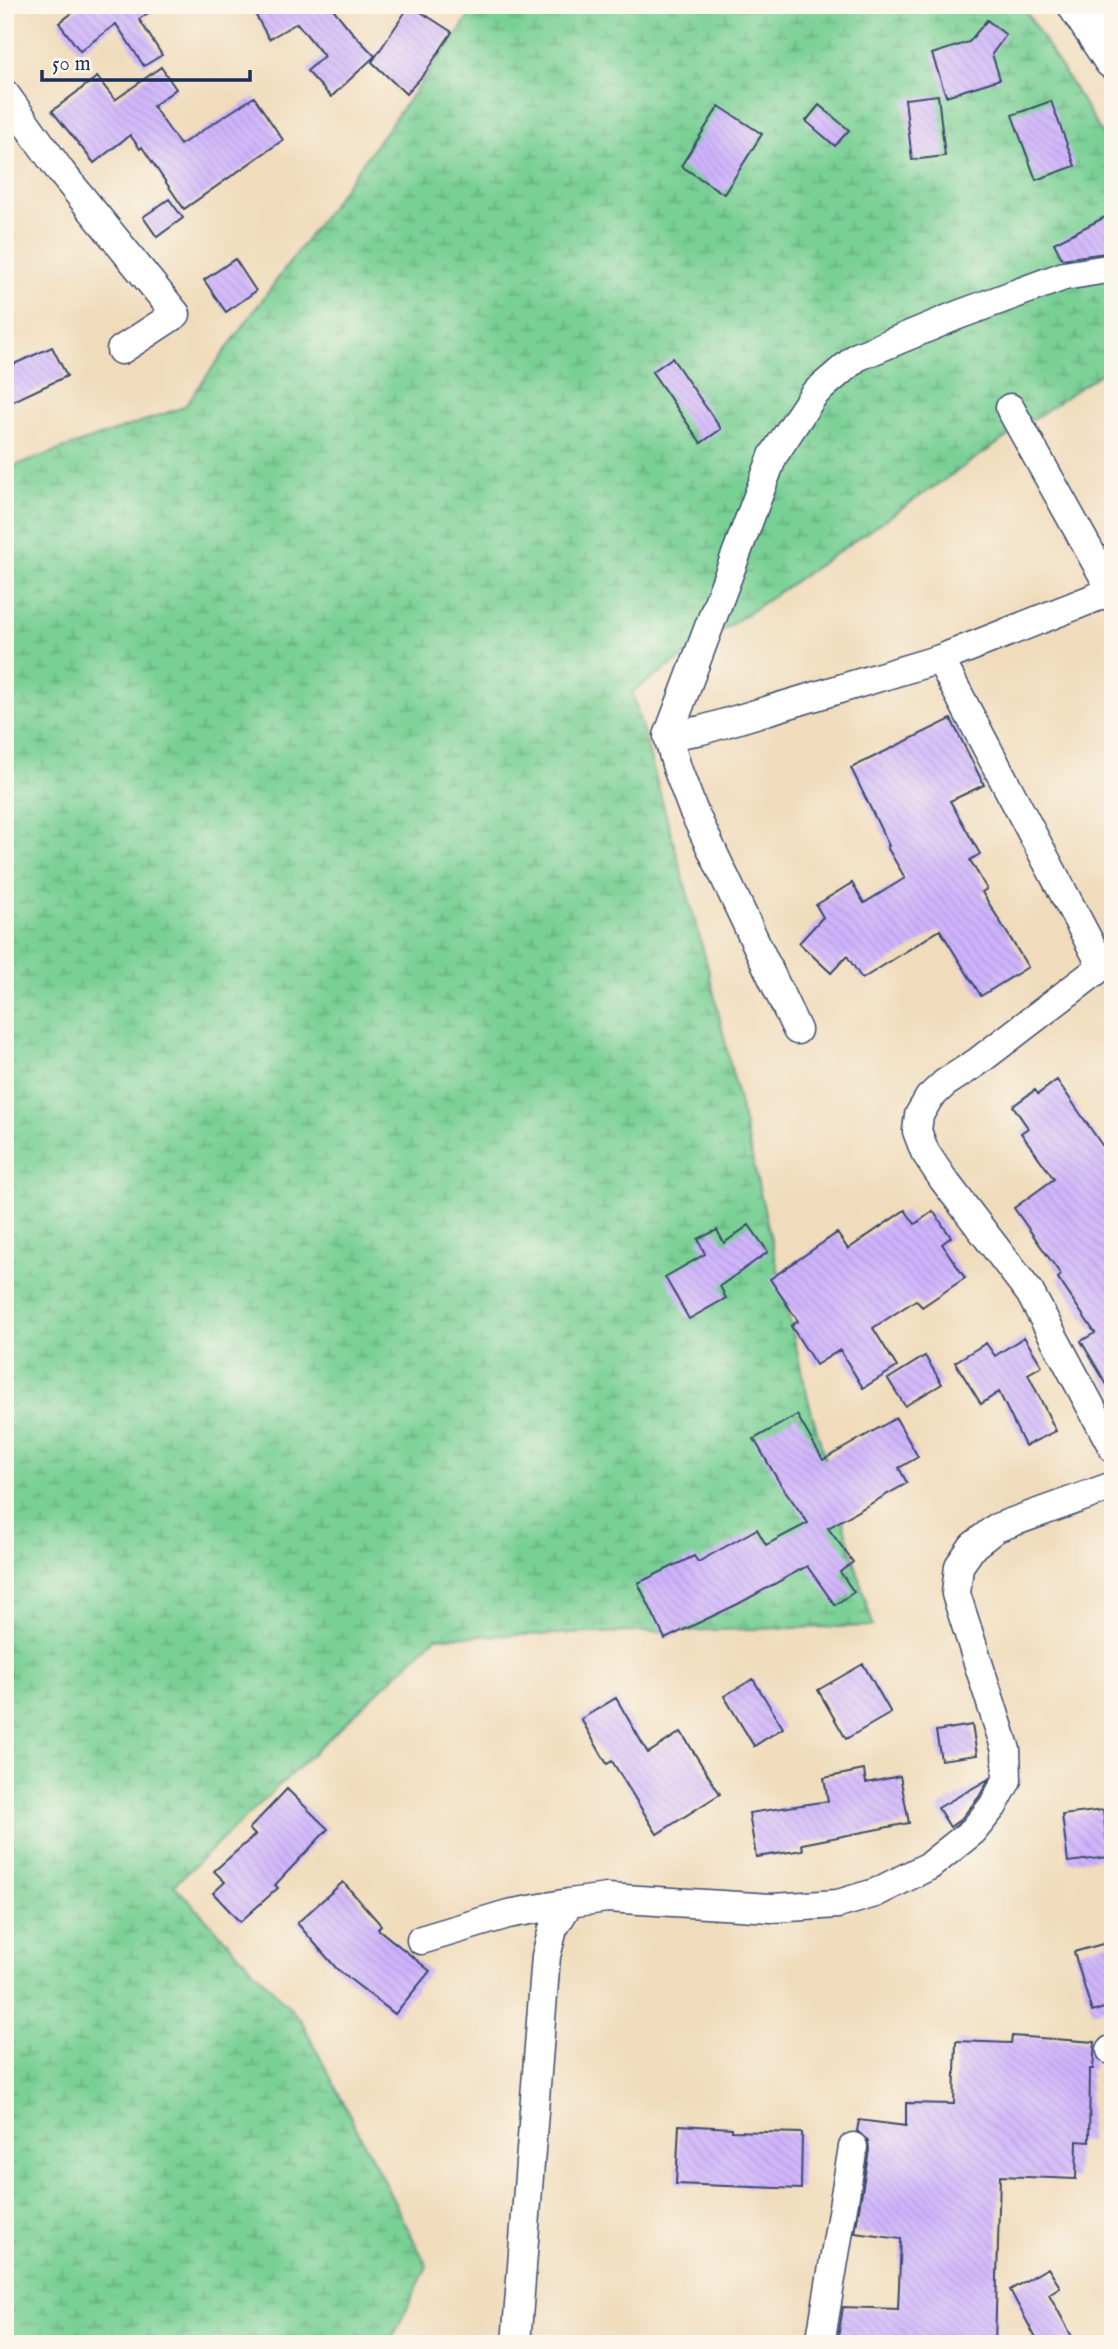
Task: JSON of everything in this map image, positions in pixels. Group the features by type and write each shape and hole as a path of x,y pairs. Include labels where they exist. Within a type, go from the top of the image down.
{"street":[{"path":"1077,5 1113,60"},
{"path":"5,94 61,172 176,314 121,350"},
{"path":"797,1030 693,810 668,736 773,456 814,394 857,357 958,315 1064,276 1113,268"},
{"path":"668,736 702,730 940,659 1112,592 1010,408"},
{"path":"940,659 1107,962 929,1098 919,1115 917,1131 925,1152 943,1179 1030,1293 1113,1448"},
{"path":"421,1940 508,1914 607,1898 772,1908 838,1904 875,1893 937,1859 973,1831 993,1806 1007,1780 1006,1750 956,1594 959,1566 973,1546 996,1528 1113,1486"},
{"path":"516,2344 546,1956 553,1929 569,1903"},
{"path":"820,2344 853,2147"}],"green space":[{"path":"454,5 1022,5 1113,151 1113,365 632,692 707,964 809,1403 873,1626 436,1637 174,1885 301,2020 427,2266 390,2344 5,2344 5,469 184,407 469,17"}],"building":[{"path":"83,5 161,5 139,19 162,55 144,66 116,24 80,51 59,23"},
{"path":"250,5 330,5 375,56 331,97 307,71 324,56 297,23 269,39"},
{"path":"410,5 452,32 425,73 406,94 372,62"},
{"path":"987,20 1006,35 992,54 1000,79 946,96 932,54 969,42"},
{"path":"161,67 176,89 153,106 180,145 254,97 283,140 184,209 142,147 140,149 130,135 94,163 52,111 97,77 115,100"},
{"path":"938,95 945,156 912,160 905,99"},
{"path":"1051,101 1075,166 1036,180 1012,115"},
{"path":"819,105 849,130 835,146 806,121"},
{"path":"719,106 762,134 724,194 681,166"},
{"path":"169,199 183,218 157,237 143,217"},
{"path":"1113,213 1113,252 1062,259 1054,243"},
{"path":"235,259 256,291 226,312 204,280"},
{"path":"52,347 67,376 5,405 5,368"},
{"path":"672,358 721,429 701,443 652,372"},
{"path":"951,719 984,785 950,801 980,854 970,860 987,889 982,892 1028,967 981,996 940,930 862,979 847,956 831,973 799,943 823,917 816,905 852,883 864,903 905,878 887,847 889,846 851,768"},
{"path":"1057,1080 1113,1161 1113,1395 1081,1341 1095,1333 1058,1278 1061,1275 1014,1208 1054,1179 1021,1133 1028,1128 1013,1106 1035,1090 1038,1094"},
{"path":"905,1210 915,1224 933,1211 951,1237 942,1244 965,1278 922,1307 916,1300 873,1328 897,1367 863,1388 840,1350 816,1365 791,1326 798,1321 770,1279 837,1233 848,1249"},
{"path":"749,1225 768,1252 720,1286 726,1298 689,1319 665,1277 705,1254 698,1239 717,1230 724,1243"},
{"path":"1024,1337 1042,1366 1028,1374 1056,1431 1025,1446 999,1392 981,1404 955,1362 986,1343 995,1356"},
{"path":"925,1356 942,1384 905,1406 888,1379"},
{"path":"797,1415 823,1460 896,1418 918,1457 899,1468 907,1483 828,1528 853,1562 840,1572 854,1592 835,1605 807,1566 738,1604 665,1639 638,1583 694,1556 698,1562 757,1529 766,1545 808,1523 779,1482 754,1439"},
{"path":"863,1664 891,1713 846,1739 818,1690"},
{"path":"753,1679 783,1728 754,1746 724,1696"},
{"path":"616,1698 648,1753 681,1732 720,1794 657,1834 612,1761 607,1764 581,1719"},
{"path":"972,1725 977,1755 941,1760 936,1731"},
{"path":"864,1770 866,1783 900,1776 909,1823 802,1844 803,1850 756,1857 749,1813 828,1801 824,1778"},
{"path":"989,1779 979,1797 961,1819 950,1827 938,1808"},
{"path":"287,1789 328,1829 275,1885 278,1888 240,1922 213,1893 225,1882 214,1871 255,1835 249,1829"},
{"path":"1103,1810 1109,1857 1068,1862 1062,1815"},
{"path":"343,1882 381,1925 378,1929 430,1971 395,2014 337,1969 297,1923"},
{"path":"1113,1941 1113,2005 1092,2012 1074,1952"},
{"path":"1012,2036 1095,2042 1093,2069 1090,2069 1089,2142 1077,2141 1076,2179 1000,2176 995,2344 837,2344 843,2307 898,2309 901,2239 855,2233 869,2150 868,2141 857,2131 859,2120 906,2126 906,2103 954,2104 956,2041 1011,2043"},
{"path":"679,2125 732,2128 732,2131 802,2133 801,2189 676,2184"},
{"path":"1048,2268 1060,2287 1049,2294 1076,2344 1039,2344 1010,2290"}]}
